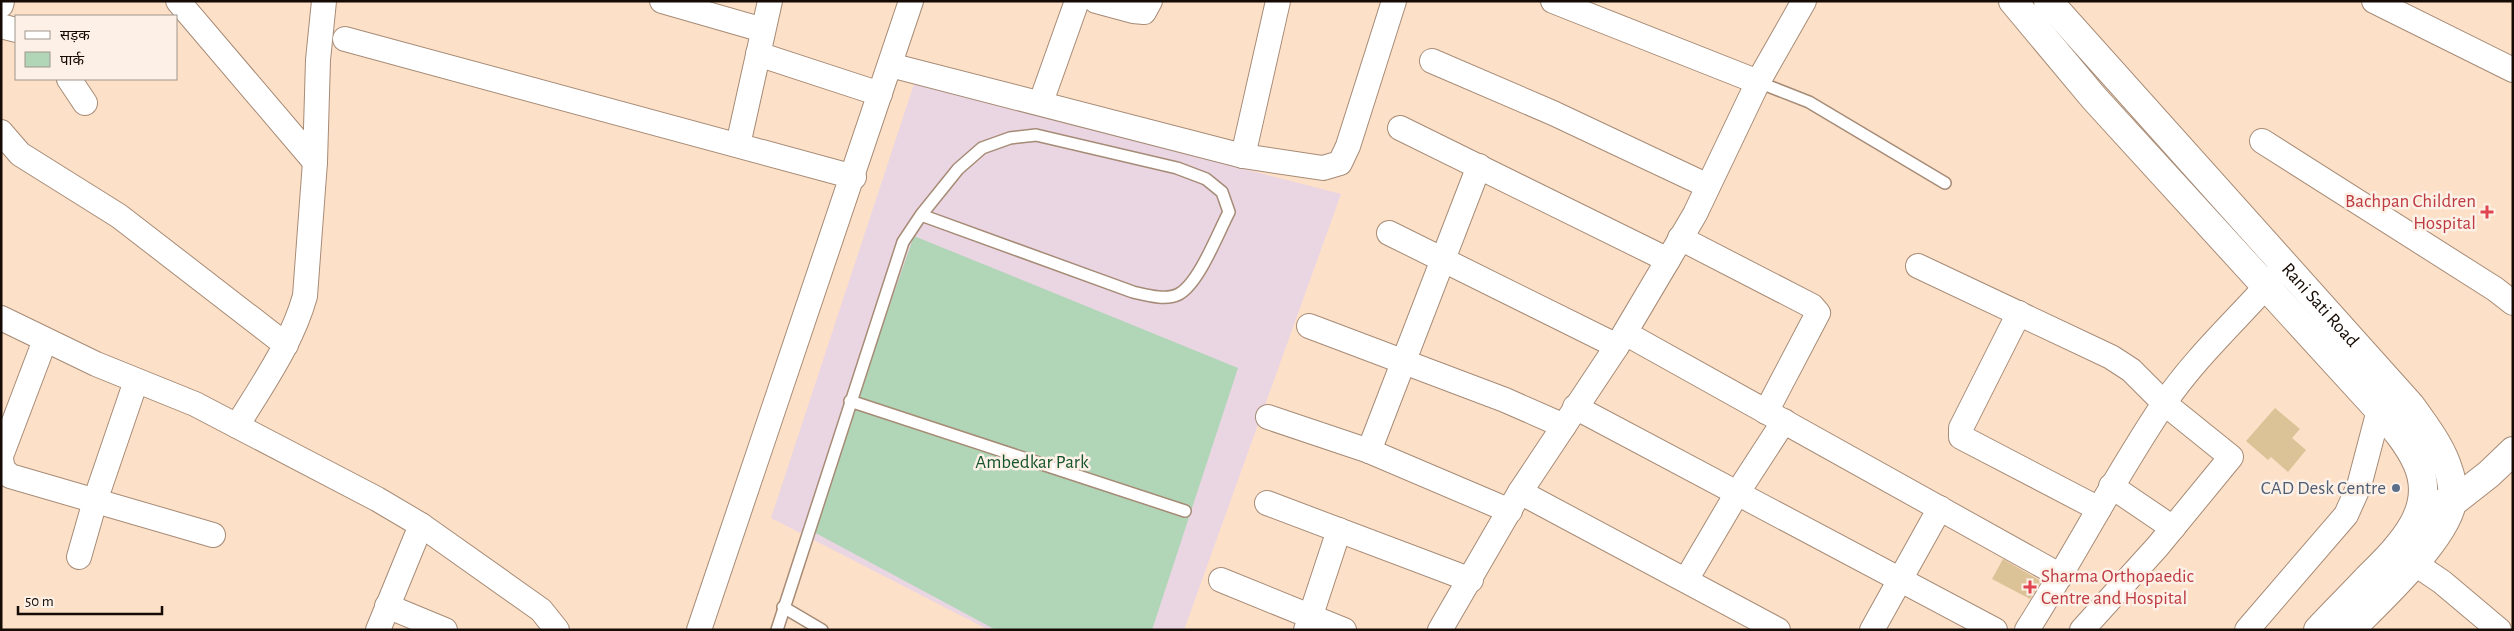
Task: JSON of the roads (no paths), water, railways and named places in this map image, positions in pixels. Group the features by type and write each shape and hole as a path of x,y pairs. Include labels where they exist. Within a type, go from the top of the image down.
{"street":[{"path":"178,1 315,162"},
{"path":"237,426 286,345 300,317 305,296 315,162 318,60 324,1"},
{"path":"662,1 763,30"},
{"path":"738,145 770,1"},
{"path":"699,630 854,176 911,1"},
{"path":"1041,102 1077,1"},
{"path":"1096,1 1144,12 1150,1"},
{"path":"1243,156 1278,1"},
{"path":"890,65 1041,102 1243,156 1323,168 1340,163 1348,146 1394,1"},
{"path":"1553,1 1758,82"},
{"path":"1443,629 1515,501 1621,340 1668,260 1708,186 1758,82 1804,1"},
{"path":"2013,1 2094,98 2402,436 2417,463 2422,484 2422,504 2415,522 2401,544 2318,630"},
{"name":"Rani Sati Road","path":"2048,1 2411,406 2432,435 2450,473 2452,503 2440,530 2414,563 2350,630"},
{"path":"2374,1 2513,70"},
{"path":"1,26 15,30"},
{"path":"345,39 854,176"},
{"path":"758,54 880,94"},
{"path":"1432,61 1553,113 1708,186"},
{"path":"70,80 85,104"},
{"path":"1400,128 1668,260"},
{"path":"1,132 20,154 119,216 286,345"},
{"path":"2262,141 2495,289 2513,303"},
{"path":"1369,452 1479,166"},
{"path":"1390,233 1442,259 1621,340 1775,416 2062,576"},
{"path":"1680,238 1812,306 1818,313 1775,416 1736,495 1686,580"},
{"path":"2026,630 2062,576 2111,486 2164,403 2236,316 2267,286 2285,264"},
{"path":"1918,266 2111,357 2131,370 2164,403 2231,458 2082,630"},
{"path":"2019,313 1961,428 1961,437 2098,509"},
{"path":"1,318 136,381 195,404 377,499 421,526 541,610 557,630"},
{"path":"1309,326 1570,417 1736,495 1995,630"},
{"path":"45,340 1,458 3,469 10,476 213,535"},
{"path":"79,557 94,501 136,381"},
{"path":"2247,630 2346,515 2359,486 2379,410"},
{"path":"1268,417 1515,501 1686,580 1778,630"},
{"path":"2422,504 2452,503 2489,474 2513,451"},
{"path":"2111,486 2172,528"},
{"path":"1267,503 1471,580"},
{"path":"1872,630 1940,508"},
{"path":"378,630 421,526"},
{"path":"1308,623 1339,530"},
{"path":"2414,563 2442,582 2499,630"},
{"path":"1221,580 1308,623 1344,630"},
{"path":"387,606 445,630"}],"lane":[{"path":"1758,82 1809,102 1945,183"},
{"path":"777,630 783,606 903,242 921,215 958,169 982,148 1010,138 1036,136 1177,168 1206,179 1222,192 1229,212 1193,280 1178,295 1157,297 1133,292 921,215"},
{"path":"850,401 1185,511"},
{"path":"783,606 822,630"}],"place":[{"name":"Bachpan Children Hospital","path":"2487,212"},
{"name":"CAD Desk Centre","path":"2396,488"},
{"name":"Sharma Orthopaedic Centre and Hospital","path":"2030,587"}],"park label":[{"name":"Ambedkar Park","path":"1032,462"}]}
